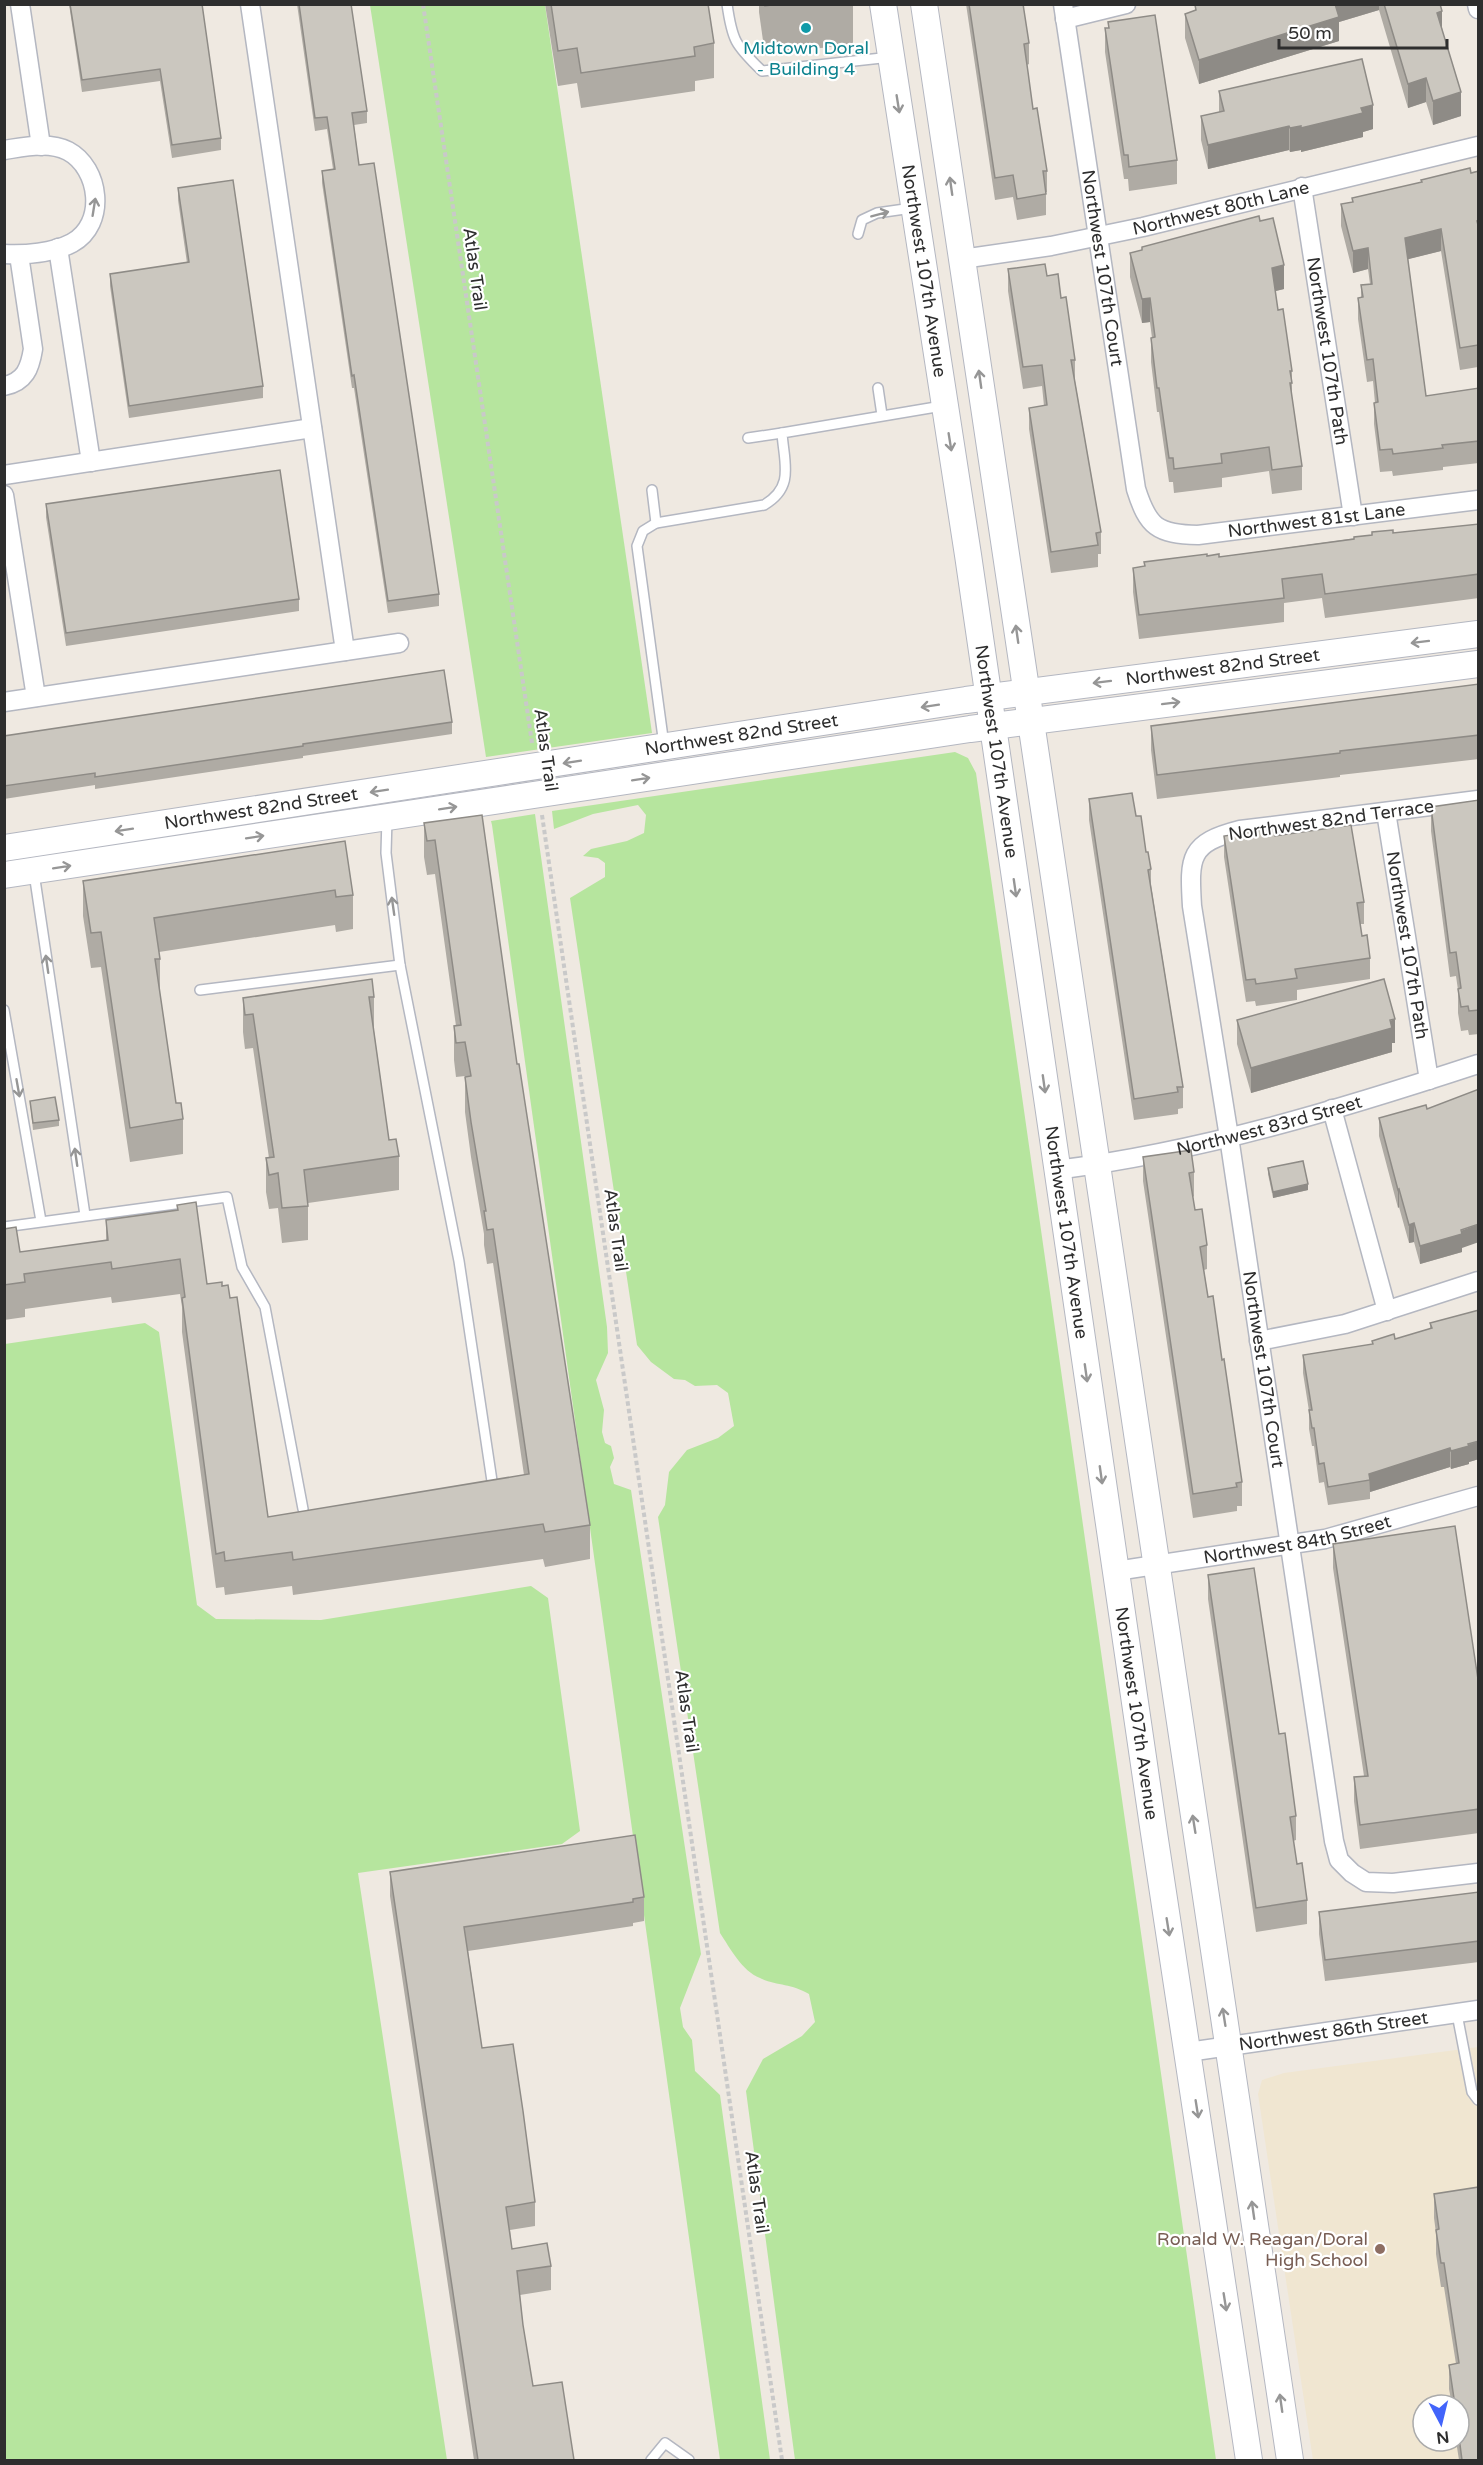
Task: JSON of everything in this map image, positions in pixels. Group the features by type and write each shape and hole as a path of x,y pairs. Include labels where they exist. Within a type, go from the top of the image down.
{"main road":[{"name":"Northwest 107th Avenue","path":"883,4 1249,2460"},
{"name":"Northwest 107th Avenue","path":"924,4 1290,2460"},
{"name":"Northwest 82nd Street","path":"4,875 31,858 535,767 988,697 1479,634"},
{"name":"Northwest 82nd Street","path":"4,849 31,858 387,817 992,726 1479,664"}],"street":[{"path":"20,4 41,146"},
{"path":"250,4 345,651"},
{"path":"1064,12 1126,4"},
{"name":"Northwest 107th Court","path":"1064,12 1136,489 1143,513 1155,526"},
{"path":"4,150 52,146 67,151 88,170 96,197 90,224 72,243 58,248 12,254 33,349 31,364 25,375 14,384 4,386"},
{"name":"Northwest 80th Lane","path":"962,259 1051,246 1098,236 1479,146"},
{"name":"Northwest 107th Path","path":"1302,187 1353,516"},
{"path":"58,248 90,462"},
{"path":"4,475 312,428"},
{"path":"4,495 36,697"},
{"name":"Northwest 81st Lane","path":"1155,526 1172,534 1198,535 1479,500"},
{"path":"4,702 399,643"},
{"name":"Northwest 82nd Terrace","path":"1192,859 1204,843 1219,835 1240,830 1479,800"},
{"name":"Northwest 107th Path","path":"1386,812 1429,1080"},
{"name":"Northwest 107th Court","path":"1192,859 1190,876 1192,906 1229,1137 1334,1841 1339,1860 1352,1874 1366,1882 1393,1883 1479,1873"},
{"name":"Northwest 83rd Street","path":"1056,1170 1161,1154 1229,1137 1332,1109 1479,1064"},
{"path":"1332,1109 1387,1311"},
{"path":"1259,1341 1345,1324 1479,1281"},
{"name":"Northwest 84th Street","path":"1116,1571 1325,1539 1479,1496"},
{"name":"Northwest 86th Street","path":"1188,2052 1479,2010"}],"lane":[{"path":"727,4 732,35 745,54 762,71 891,57"},
{"path":"858,234 862,220 877,213 913,208"},
{"path":"878,388 882,415"},
{"path":"748,438 944,406"},
{"path":"664,747 637,546 644,531 656,523 764,505 776,498 786,481 782,433"},
{"path":"652,490 656,523"},
{"path":"387,817 386,853 400,964 459,1261 492,1481"},
{"path":"31,858 85,1215"},
{"path":"200,990 400,964"},
{"path":"4,1010 41,1221"},
{"path":"4,1227 227,1197 242,1267 265,1307 303,1509"},
{"path":"1457,2014 1472,2092 1479,2100"},
{"path":"651,2460 665,2443 689,2460"}],"path":[{"name":"Atlas Trail","path":"423,4 535,767"},
{"name":"Atlas Trail","path":"539,794 782,2460"}],"shaded area":[{"name":"Ronald W. Reagan/Doral High School","path":"1478,2047 1478,2460 1313,2460 1258,2094 1262,2080 1284,2073"}],"green space":[{"path":"370,5 545,5 652,733 486,757"},
{"path":"955,752 968,758 976,773 1216,2460 795,2460 746,2091 763,2059 802,2036 815,2022 809,1994 754,1975 737,1958 720,1933 658,1517 665,1505 669,1472 687,1450 718,1438 734,1426 728,1393 717,1385 695,1386 685,1380 674,1379 651,1362 637,1345 570,898 605,877 605,863 598,858 583,856 591,849 627,841 644,833 646,815 638,805 593,814 554,829 552,811"},
{"path":"535,814 607,1327 608,1353 596,1380 604,1410 602,1432 605,1443 611,1446 614,1458 610,1467 614,1484 631,1490 701,1954 680,2008 683,2027 692,2040 695,2071 720,2095 770,2460 720,2460 491,821"},
{"path":"145,1323 159,1332 197,1605 216,1619 321,1620 531,1586 548,1598 580,1831 562,1844 358,1873 447,2460 5,2460 5,1344"}],"building":[{"path":"70,4 202,4 221,138 172,145 160,69 82,80"},
{"path":"299,4 351,4 367,111 352,113 359,165 374,163 439,594 388,601 322,171 335,169 327,117 315,118"},
{"path":"551,4 708,4 714,43 694,47 695,56 581,73 577,48 558,51"},
{"path":"969,4 1023,4 1029,43 1024,44 1033,109 1037,108 1047,171 1043,171 1046,194 1017,199 1013,175 995,178"},
{"path":"1335,4 1339,17 1199,60 1185,14 1196,10 1195,5"},
{"path":"1384,4 1440,4 1442,11 1437,13 1461,92 1433,101 1426,78 1408,84"},
{"path":"1155,15 1177,160 1129,167 1128,155 1124,155 1105,28 1109,28 1108,22"},
{"path":"1362,59 1373,105 1361,108 1363,113 1301,128 1301,126 1290,128 1289,126 1208,145 1201,116 1224,111 1219,91"},
{"path":"1470,168 1471,173 1479,171 1479,221 1477,221 1479,229 1479,346 1460,348 1441,229 1405,238 1426,396 1479,388 1479,441 1393,454 1392,449 1380,450 1374,403 1378,402 1373,359 1367,360 1358,298 1363,297 1361,285 1372,284 1368,248 1353,251 1341,204 1353,202 1352,198"},
{"path":"233,180 263,386 129,406 110,274 189,262 178,188"},
{"path":"1259,216 1260,221 1273,218 1284,265 1272,268 1278,310 1283,309 1292,371 1290,371 1292,383 1290,383 1302,466 1272,470 1269,447 1221,454 1222,463 1174,469 1173,458 1169,458 1159,388 1157,388 1151,338 1155,337 1150,298 1142,299 1130,253 1142,250 1142,247"},
{"path":"1045,264 1047,276 1058,274 1061,298 1066,297 1075,360 1071,360 1101,532 1096,533 1098,545 1051,552 1029,408 1047,405 1042,365 1023,367 1008,269"},
{"path":"280,470 299,599 66,633 46,504"},
{"path":"1479,524 1479,574 1325,594 1322,574 1282,579 1284,598 1139,615 1133,568 1145,566 1144,562 1207,554 1207,556 1219,554 1219,557 1354,539 1354,537 1372,535 1372,532 1393,530 1393,533"},
{"path":"444,670 452,722 95,777 95,773 4,786 4,736"},
{"path":"1479,684 1479,735 1157,775 1151,726"},
{"path":"1132,793 1136,816 1141,816 1151,869 1148,870 1183,1087 1177,1087 1178,1092 1134,1099 1089,799"},
{"path":"1479,800 1479,1010 1469,1011 1468,1006 1461,1007 1456,952 1450,953 1431,807"},
{"path":"482,815 517,1064 519,1064 590,1525 545,1532 543,1524 293,1560 292,1552 225,1561 224,1552 216,1554 182,1298 185,1297 180,1259 112,1269 111,1262 24,1274 25,1282 4,1285 4,1229 16,1227 20,1252 108,1240 106,1220 178,1210 177,1205 196,1202 207,1284 222,1282 222,1286 228,1285 230,1298 237,1297 268,1517 529,1474 493,1229 487,1230 471,1122 465,1077 471,1076 465,1042 456,1043 454,1026 461,1025 435,840 427,841 424,823"},
{"path":"1351,825 1364,902 1357,903 1362,936 1367,935 1370,958 1295,969 1297,978 1256,984 1255,979 1246,980 1224,836 1274,828 1275,836"},
{"path":"345,841 353,895 336,897 335,890 154,918 160,959 155,959 176,1103 181,1103 183,1119 130,1128 101,932 91,933 83,881"},
{"path":"372,979 374,997 369,997 389,1140 396,1139 399,1156 304,1170 308,1206 282,1208 278,1173 269,1175 266,1158 274,1157 253,1014 245,1015 243,998"},
{"path":"1384,979 1395,1019 1390,1020 1392,1028 1251,1068 1237,1020"},
{"path":"1479,1089 1479,1224 1461,1230 1462,1234 1420,1246 1414,1223 1409,1225 1379,1118 1426,1105 1427,1109"},
{"path":"55,1097 59,1120 33,1123 30,1101"},
{"path":"1191,1150 1194,1172 1189,1173 1195,1210 1202,1209 1207,1245 1200,1247 1208,1297 1213,1296 1242,1482 1236,1483 1237,1487 1193,1494 1143,1157"},
{"path":"1303,1161 1308,1184 1273,1192 1268,1168"},
{"path":"1479,1310 1479,1441 1468,1444 1469,1446 1451,1451 1450,1448 1369,1474 1370,1480 1328,1487 1324,1463 1319,1464 1314,1428 1312,1428 1309,1410 1312,1410 1303,1355 1373,1344 1372,1341 1394,1334 1395,1339 1432,1328 1430,1323"},
{"path":"1455,1526 1479,1686 1479,1809 1360,1825 1354,1777 1368,1776 1333,1544"},
{"path":"1254,1568 1279,1734 1285,1733 1296,1816 1290,1817 1297,1864 1302,1863 1307,1900 1256,1908 1208,1575"},
{"path":"635,1835 644,1897 633,1899 633,1902 464,1927 482,2048 513,2044 523,2111 535,2202 506,2207 512,2249 547,2243 551,2266 517,2271 533,2386 562,2382 574,2460 478,2460 390,1872"},
{"path":"1479,1892 1479,1941 1325,1960 1319,1912"},
{"path":"1479,2187 1479,2460 1462,2460 1461,2453 1471,2453 1471,2393 1453,2393 1449,2365 1459,2363 1444,2263 1441,2263 1436,2230 1439,2229 1434,2194"}],"place":[{"name":"Midtown Doral - Building 4","path":"806,28"},
{"name":"Ronald W. Reagan/Doral High School","path":"1380,2249"}]}
